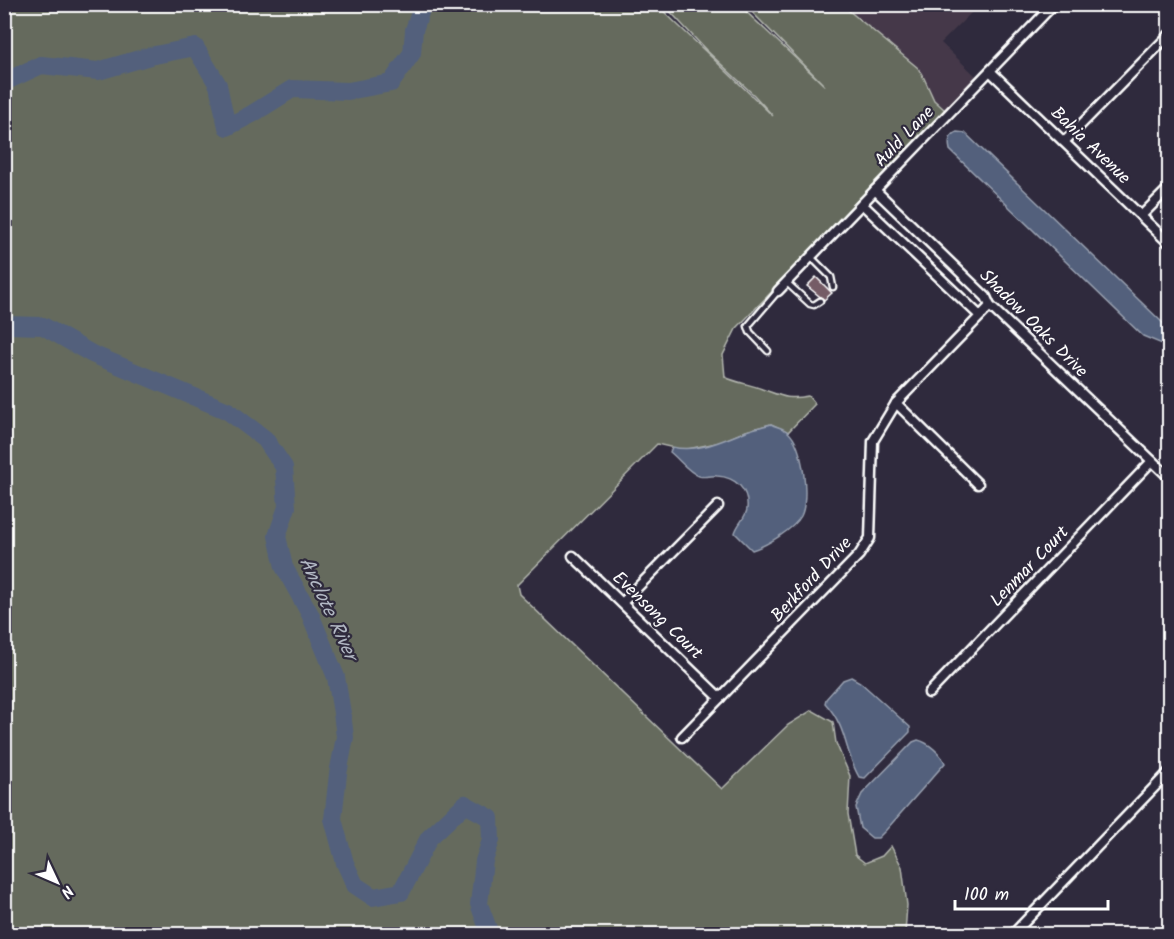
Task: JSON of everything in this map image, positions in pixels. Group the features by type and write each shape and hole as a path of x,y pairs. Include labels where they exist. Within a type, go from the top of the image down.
{"street":[{"name":"Auld Lane","path":"778,291 1054,4"},
{"path":"1064,142 1170,34"},
{"name":"Bahia Avenue","path":"990,71 1170,244"},
{"path":"1141,216 1170,187"},
{"name":"Shadow Oaks Drive","path":"875,190 986,297 990,306 1170,478"},
{"name":"Shadow Oaks Drive","path":"862,204 980,316"},
{"name":"Berkford Drive","path":"682,738 860,555 870,538 873,441 896,404 990,306"},
{"path":"896,404 978,484"},
{"name":"Lenmar Court","path":"929,693 1152,461"},
{"path":"622,603 718,506"},
{"name":"Evensong Court","path":"573,556 720,698"},
{"path":"1013,934 1170,771"}],"lane":[{"path":"811,257 831,277 833,287"},
{"path":"786,282 810,304 820,301"},
{"path":"768,351 750,332 748,326 778,291"}],"shaded area":[{"path":"842,5 979,5 941,43 976,76 945,110 934,100 918,68"}],"green space":[{"path":"5,5 657,5 773,116 664,5 739,5 825,86 745,5 842,5 918,68 934,100 945,110 736,329 723,355 725,377 784,397 808,396 815,404 788,432 771,424 746,431 721,442 683,450 657,444 517,585 519,594 722,789 788,725 812,710 833,722 836,743 850,776 848,814 855,855 865,863 882,856 891,846 902,867 907,905 905,934 5,934"}],"water":[{"path":"957,132 965,133 1166,326 1169,330 1169,350 1165,345 1143,336 950,150 950,139"},
{"path":"771,424 788,432 798,448 804,472 804,508 801,516 786,531 772,541 752,550 735,533 747,509 746,496 740,486 724,477 701,477 670,452 672,447 700,447"},
{"path":"851,677 860,682 910,727 910,732 865,778 859,777 838,721 825,703 843,680"},
{"path":"918,740 934,749 945,763 886,830 878,838 872,838 860,828 856,807 862,794 913,742"}],"building":[{"path":"816,277 832,293 824,300 807,286"}],"waterway":[{"name":"Anclote River","path":"4,82 41,65 98,71 150,56 195,47 218,85 227,127 292,89 348,91 391,83 412,53 414,30 423,4"},
{"name":"Anclote River","path":"4,325 43,326 92,354 228,411 265,439 284,467 287,507 277,536 284,567 310,614 336,677 345,737 333,819 345,863 355,885 373,897 401,892 429,838 465,804 490,818 491,840 484,861 479,904 490,934"}]}
